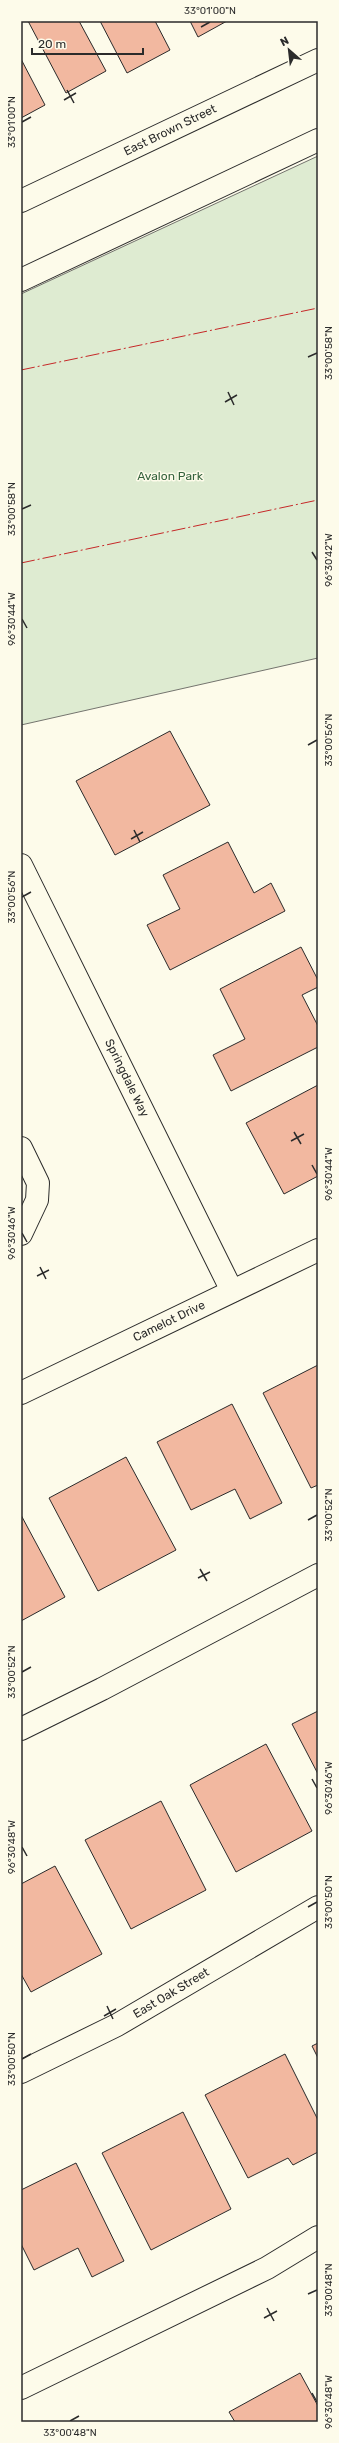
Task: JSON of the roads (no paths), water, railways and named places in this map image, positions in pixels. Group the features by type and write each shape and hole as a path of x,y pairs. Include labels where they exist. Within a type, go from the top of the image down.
{"street":[{"name":"East Brown Street","path":"21,201 318,60"},
{"path":"21,280 318,140"},
{"name":"Springdale Way","path":"21,865 232,1291"},
{"path":"21,1148 38,1183 37,1200 29,1220 21,1234"},
{"name":"Camelot Drive","path":"21,1393 318,1250"},
{"path":"21,1729 102,1689 318,1575"},
{"name":"East Oak Street","path":"21,2072 117,2025 318,1907"},
{"path":"21,2388 267,2268 318,2237"}],"park label":[{"name":"Avalon Park","path":"170,476"}]}
